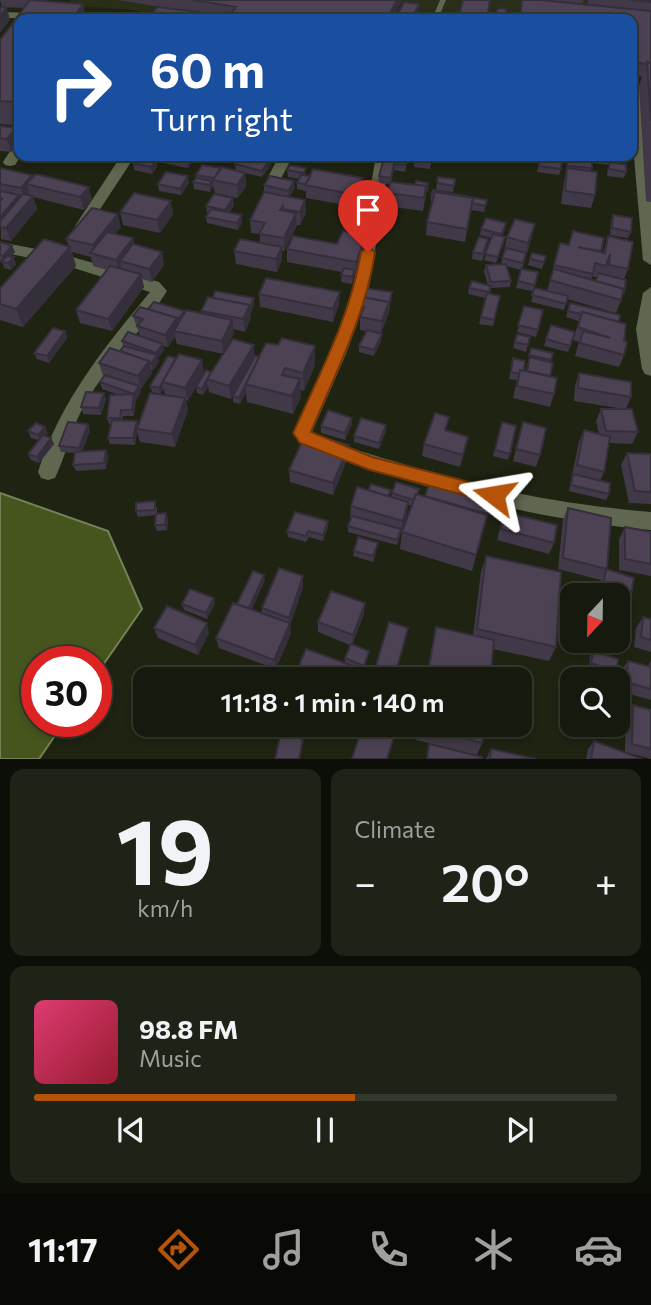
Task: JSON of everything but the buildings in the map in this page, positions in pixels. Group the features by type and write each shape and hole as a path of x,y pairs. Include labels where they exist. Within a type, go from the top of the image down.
{"street":[{"path":"637,128 651,260"},
{"path":"10,162 14,156"},
{"path":"69,249 125,161"},
{"path":"274,179 283,161"},
{"path":"382,161 374,194 372,232 365,275 339,348 302,433 306,438 370,463 519,502 600,518 651,521"},
{"path":"0,247 69,249 159,291 81,393 67,420 48,472"},
{"path":"651,293 644,329 651,369"}],"shaded area":[{"path":"70,0 651,0 651,79 637,78 637,14 154,14 126,9 68,6"},
{"path":"0,493 108,531 142,609 112,652 112,646 21,646 21,737 54,737 39,759 0,759"}],"route":[{"path":"368,252 365,275 349,323 302,433 306,438 370,463 494,495"}]}
